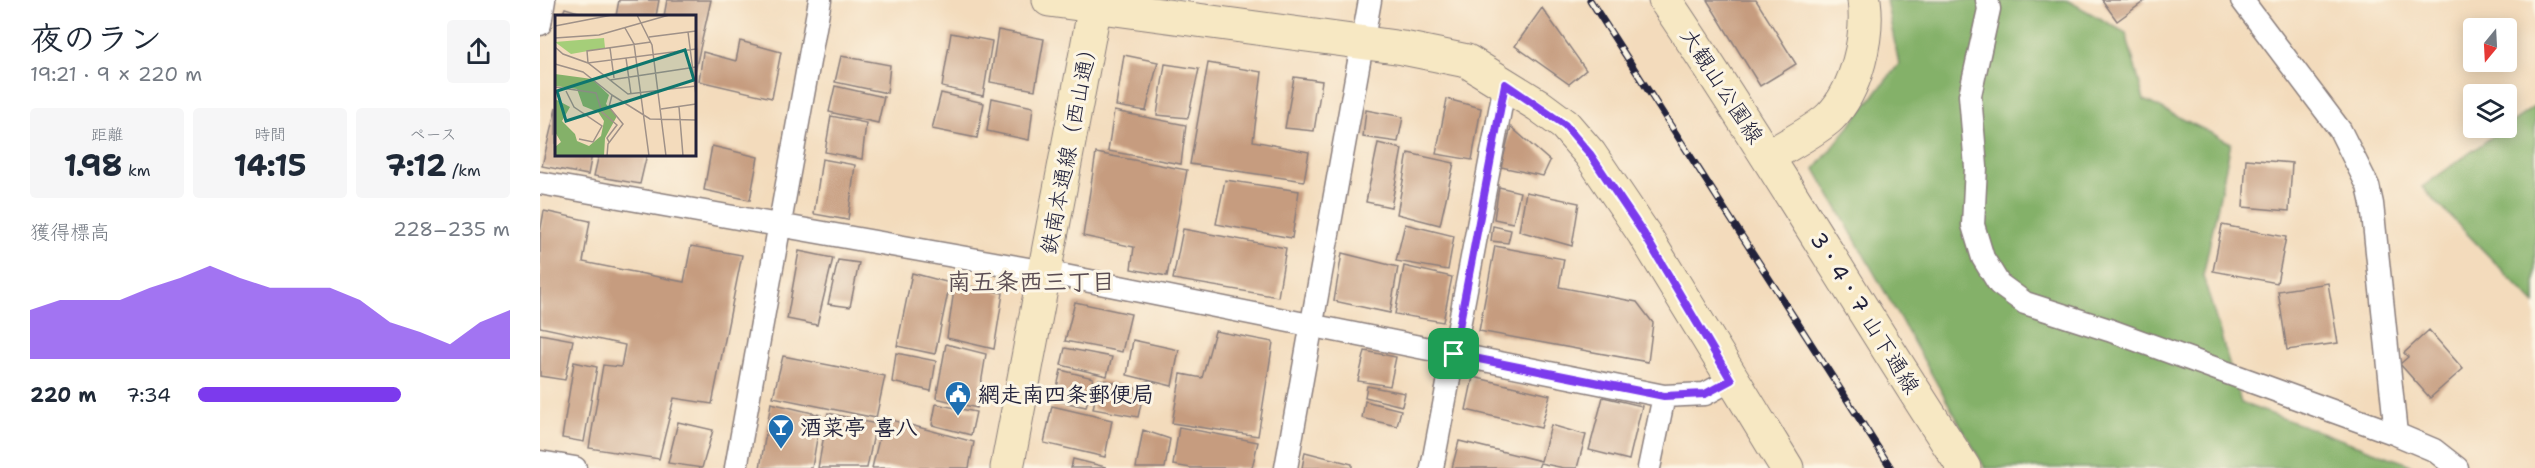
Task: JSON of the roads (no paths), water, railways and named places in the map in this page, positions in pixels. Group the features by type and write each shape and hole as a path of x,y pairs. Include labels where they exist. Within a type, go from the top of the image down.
{"street":[{"path":"540,24 544,0"},
{"path":"736,468 820,0"},
{"path":"1049,0 1095,3 1362,44 1403,48 1467,62 1505,84 1565,125 1590,154 1644,234 1731,380 1787,468"},
{"path":"1286,468 1370,0"},
{"name":"大観山公園線","path":"1665,0 1768,157 1830,117 1848,92 1864,32 1864,0"},
{"path":"1988,0 1989,9 1970,95 1976,166 1973,225 1983,258 1999,284 2025,303 2109,330 2396,434 2434,450 2457,468"},
{"path":"2242,0 2340,130 2368,186 2372,204 2396,434"},
{"name":"鉄南本通線（西山通）","path":"1007,468 1095,3"},
{"path":"1432,468 1505,84"},
{"name":"3・4・7 山下通線","path":"1768,157 1889,354 1964,468"},
{"path":"540,183 1045,272 1664,396 1705,394 1731,380"},
{"path":"1649,468 1664,396"},
{"path":"540,462 575,468"}],"railway":[{"path":"1590,0 1891,468"}],"place":[{"name":"網走南四条郵便局","path":"958,417"},
{"name":"酒菜亭 喜八","path":"781,450"}],"district":[{"name":"南五条西三丁目","path":"1031,282"}]}
